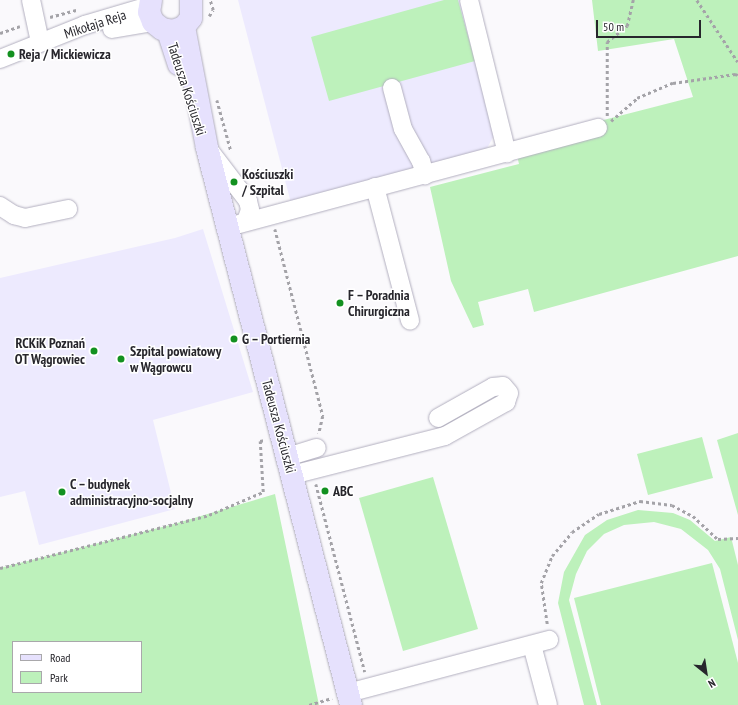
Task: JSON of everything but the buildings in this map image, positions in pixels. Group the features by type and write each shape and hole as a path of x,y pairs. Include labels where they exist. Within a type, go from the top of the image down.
{"main road":[{"path":"168,18 193,12 197,0"},
{"name":"Tadeusza Kościuszki","path":"168,18 207,148 237,224 282,436 350,699"}],"street":[{"path":"31,0 40,42"},
{"path":"469,0 507,153"},
{"name":"Mikołaja Reja","path":"0,59 40,42 168,18"},
{"path":"392,88 403,128 421,161 425,175"},
{"path":"237,224 425,175 603,126"},
{"path":"375,187 410,320"},
{"path":"0,206 14,215 25,218 68,209"},
{"path":"290,466 314,469 444,436 506,402 509,393 503,386 493,386 438,418"},
{"path":"290,466 317,448"},
{"path":"350,699 369,687 549,640"},
{"path":"532,645 548,705"}],"path":[{"path":"168,18 213,10 197,0"},
{"path":"603,126 607,42 627,26 633,0"},
{"path":"697,0 738,62"},
{"path":"0,33 82,8"},
{"path":"603,126 637,98 673,83 735,74 738,75"},
{"path":"217,97 230,149 234,155"},
{"path":"271,215 323,416 317,448"},
{"path":"0,568 209,514 263,492 260,441 282,436"},
{"path":"314,469 319,497 369,687"},
{"path":"549,640 541,583 546,570 552,556 572,532 599,514 640,501 672,505 693,516 718,538 738,538"},
{"path":"309,705 350,699"}],"shaded area":[{"path":"238,0 461,0 497,130 485,152 291,203"},
{"name":"Szpital powiatowy w Wągrowcu","path":"203,229 253,392 153,420 175,509 39,545 25,491 0,497 0,278 175,238"}],"green space":[{"path":"444,0 458,0 475,61 329,101 311,37"},
{"path":"592,0 738,0 738,256 534,312 528,289 478,302 484,325 473,328 451,281 430,187 519,164 514,143 693,97 674,39 598,51"},
{"path":"738,433 738,515 717,440"},
{"path":"702,437 713,478 648,495 637,454"},
{"path":"433,477 478,629 403,651 359,498"},
{"path":"275,494 319,705 0,705 0,568 174,524"},
{"path":"638,510 673,513 690,520 715,541 731,537 738,565 738,640 720,569 708,550 681,529 654,522 624,525 604,534 587,551 576,574 569,600 597,705 584,705 558,603 564,572 585,535 607,520"},
{"path":"712,563 738,663 738,705 601,705 574,598"}],"place":[{"name":"Reja / Mickiewicza","path":"11,54"},
{"name":"Kościuszki / Szpital","path":"234,182"},
{"name":"F – Poradnia Chirurgiczna","path":"340,303"},
{"name":"G – Portiernia","path":"234,339"},
{"name":"RCKiK Poznań OT Wągrowiec","path":"94,351"},
{"name":"Szpital powiatowy w Wągrowcu","path":"121,359"},
{"name":"ABC","path":"325,491"},
{"name":"C – budynek administracyjno-socjalny","path":"62,492"}]}
